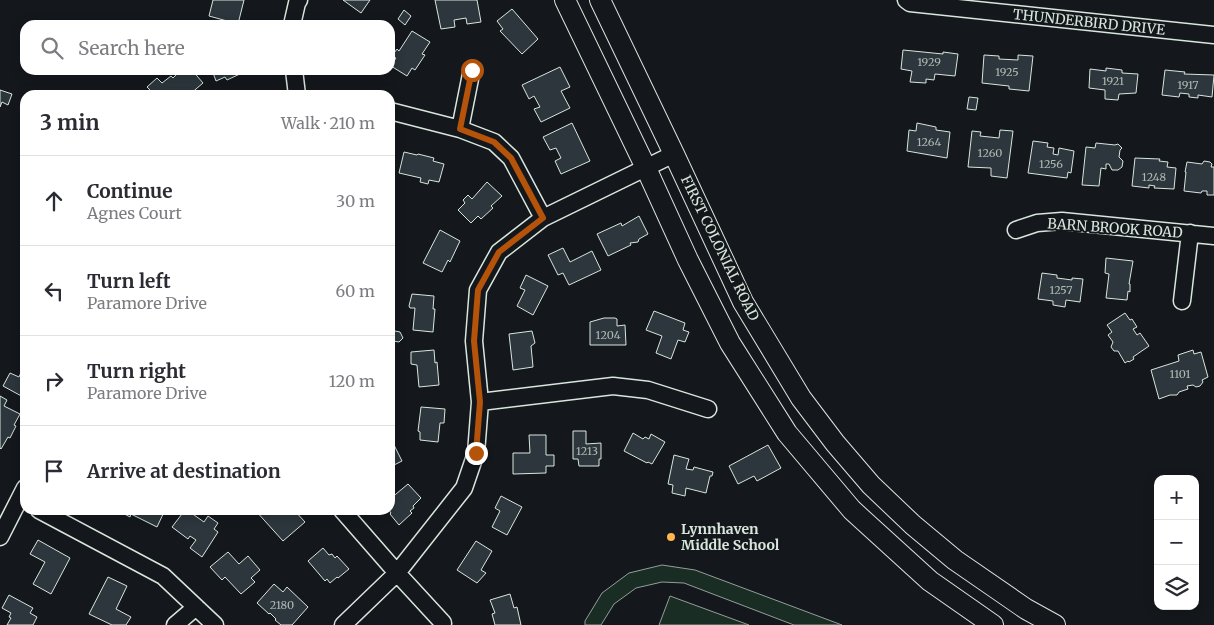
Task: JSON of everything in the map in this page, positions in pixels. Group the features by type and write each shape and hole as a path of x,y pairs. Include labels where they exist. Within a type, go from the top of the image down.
{"main road":[{"path":"565,0 688,260 730,343 787,434 852,510 930,581 993,625"},
{"name":"FIRST COLONIAL ROAD","path":"600,0 743,302 801,398 835,443 871,485 913,525 954,560 1026,610 1055,625"}],"street":[{"path":"293,20 299,0"},
{"name":"THUNDERBIRD DRIVE","path":"906,0 910,3 1214,35"},
{"path":"460,129 472,70"},
{"path":"295,75 296,90"},
{"path":"395,112 460,129 494,142 511,158 543,218"},
{"path":"343,625 396,573 464,488 476,453 480,402 474,341 478,290 499,252 543,218 674,154"},
{"name":"BARN BROOK ROAD","path":"1016,230 1037,223 1062,221 1214,236"},
{"path":"1182,301 1190,233"},
{"path":"480,402 613,386 648,390 708,409"},
{"path":"0,537 20,502"},
{"path":"48,515 163,576 215,625"},
{"path":"346,515 396,573 443,623"},
{"path":"175,625 196,607"}],"green space":[{"path":"662,565 695,570 842,625 794,625 684,583 662,582 636,588 614,604 601,625 585,625 585,621 602,593 629,573"},
{"path":"670,596 749,625 659,625"}],"building":[{"path":"213,0 244,0 239,20 224,20 209,16"},
{"path":"343,0 370,0 361,13"},
{"path":"435,0 477,0 481,22 467,24 466,18 454,20 455,27 441,29"},
{"path":"512,9 538,39 522,54 500,31 503,29 497,21"},
{"path":"404,10 411,16 405,25 398,19"},
{"path":"412,31 430,42 422,54 425,55 415,70 412,68 407,76 395,68 395,52 397,49 399,51"},
{"path":"903,50 958,54 955,76 935,74 934,80 926,79 926,83 910,82 912,71 901,69"},
{"path":"984,55 999,56 999,59 1018,60 1018,55 1033,56 1029,91 1009,89 1009,86 982,83"},
{"path":"560,67 570,87 561,91 570,108 541,122 534,109 540,107 534,96 529,99 522,85"},
{"path":"1106,68 1122,70 1122,73 1138,74 1136,93 1119,94 1118,100 1105,99 1105,90 1089,88 1090,69 1106,71"},
{"path":"1165,70 1185,72 1184,74 1214,75 1212,97 1198,95 1198,98 1189,97 1189,94 1180,93 1179,97 1162,95"},
{"path":"176,75 196,75 203,83 195,90 150,90 147,87 157,78 162,83 171,76 173,78"},
{"path":"214,75 238,75 227,80 225,77 216,81"},
{"path":"0,90 12,94 8,105 2,102 0,107"},
{"path":"969,97 978,98 976,110 967,109"},
{"path":"572,123 590,161 561,174 555,161 561,158 556,148 550,150 543,137"},
{"path":"917,123 936,127 936,130 950,132 947,158 907,151 909,130 916,131"},
{"path":"1000,130 1013,131 1007,178 991,176 991,168 968,167 972,131 981,132 980,136 999,138"},
{"path":"1033,141 1048,143 1047,147 1054,148 1053,154 1058,155 1059,148 1074,151 1071,173 1068,172 1067,178 1028,173"},
{"path":"1096,143 1118,144 1122,148 1119,157 1123,161 1122,167 1118,170 1112,170 1109,164 1106,164 1106,169 1101,168 1099,186 1082,185 1086,147 1095,148"},
{"path":"404,152 434,158 433,161 444,164 439,182 429,180 428,184 420,182 421,178 399,173"},
{"path":"1135,158 1160,159 1159,161 1168,162 1167,167 1176,168 1174,189 1154,188 1155,186 1149,185 1149,188 1132,186"},
{"path":"1204,161 1210,162 1212,164 1211,167 1214,167 1214,195 1207,195 1207,191 1202,191 1201,193 1184,191 1187,162 1202,164"},
{"path":"487,182 502,196 481,219 478,216 471,223 458,210 465,203 463,200 468,195 472,199"},
{"path":"639,216 648,234 639,239 638,242 630,243 631,245 608,256 597,234 621,223 622,226"},
{"path":"440,230 460,241 450,262 448,260 442,272 423,263"},
{"path":"563,248 570,262 592,251 601,270 569,285 563,273 558,275 548,255"},
{"path":"1106,258 1133,261 1129,284 1130,292 1128,291 1127,300 1106,298 1109,274 1105,273"},
{"path":"1042,273 1057,275 1057,278 1083,279 1080,302 1066,300 1065,307 1053,305 1053,301 1038,299"},
{"path":"526,275 548,286 533,315 517,306 525,290 520,288"},
{"path":"412,294 434,296 433,332 413,330 415,308 410,308 409,306"},
{"path":"654,311 685,323 683,330 689,332 685,342 678,340 671,359 656,353 662,336 646,330"},
{"path":"1125,313 1137,327 1133,329 1137,335 1140,333 1149,346 1133,357 1134,359 1125,363 1118,351 1114,351 1111,347 1113,342 1108,335 1112,332 1107,325"},
{"path":"604,318 617,319 617,326 625,325 626,345 590,345 590,322"},
{"path":"395,331 400,332 403,338 399,342 395,341"},
{"path":"532,331 535,343 531,346 533,367 513,370 509,334"},
{"path":"434,350 439,385 419,387 417,365 411,364 411,352"},
{"path":"1193,350 1194,354 1201,352 1208,377 1202,380 1203,382 1200,386 1187,386 1188,389 1179,392 1177,395 1170,395 1159,399 1151,370 1179,361 1178,355"},
{"path":"10,373 19,377 20,375 20,395 3,386"},
{"path":"0,396 7,400 4,406 20,414 10,438 8,437 1,449 0,448"},
{"path":"421,407 445,409 444,423 440,423 438,442 420,440 420,432 418,431"},
{"path":"573,431 586,431 586,444 601,443 599,466 579,466 578,459 573,459"},
{"path":"633,433 643,439 645,437 649,439 651,434 665,442 652,464 624,451"},
{"path":"529,435 546,435 546,455 554,455 554,466 546,466 546,473 513,474 513,453 530,453"},
{"path":"768,445 781,468 757,481 754,476 738,484 729,466"},
{"path":"395,447 402,461 395,464"},
{"path":"674,455 689,459 686,469 693,470 694,467 713,472 712,476 710,476 706,493 686,488 685,496 672,493 673,485 668,484"},
{"path":"408,484 421,498 410,511 412,513 399,525 391,515 395,515 395,495"},
{"path":"501,496 522,507 507,535 492,527 500,511 495,508"},
{"path":"133,515 163,515 157,527"},
{"path":"181,515 194,515 204,522 208,516 218,523 214,529 218,532 202,557 190,548 196,540 190,536 188,539 172,527"},
{"path":"260,515 299,515 305,522 283,541"},
{"path":"38,540 70,558 51,594 33,584 45,562 30,554"},
{"path":"476,541 492,551 481,570 486,573 477,583 457,570"},
{"path":"323,548 329,555 332,554 335,558 337,556 349,569 330,583 327,579 325,581 308,561"},
{"path":"228,552 239,564 248,556 260,570 251,578 255,582 241,594 225,577 222,580 210,567"},
{"path":"108,577 127,586 116,609 131,617 126,625 112,625 89,614"},
{"path":"274,584 283,592 287,587 308,607 292,625 281,625 257,603"},
{"path":"510,594 514,608 517,607 521,625 495,625 492,614 495,613 490,600"},
{"path":"9,595 33,608 30,613 37,617 33,625 7,625 11,618 9,617 11,613 2,608"}],"place":[{"name":"Lynnhaven Middle School","path":"671,537"}],"route":[{"path":"472,70 460,129 494,142 511,158 543,218 499,252 478,290 474,341 480,402 476,453"}]}
